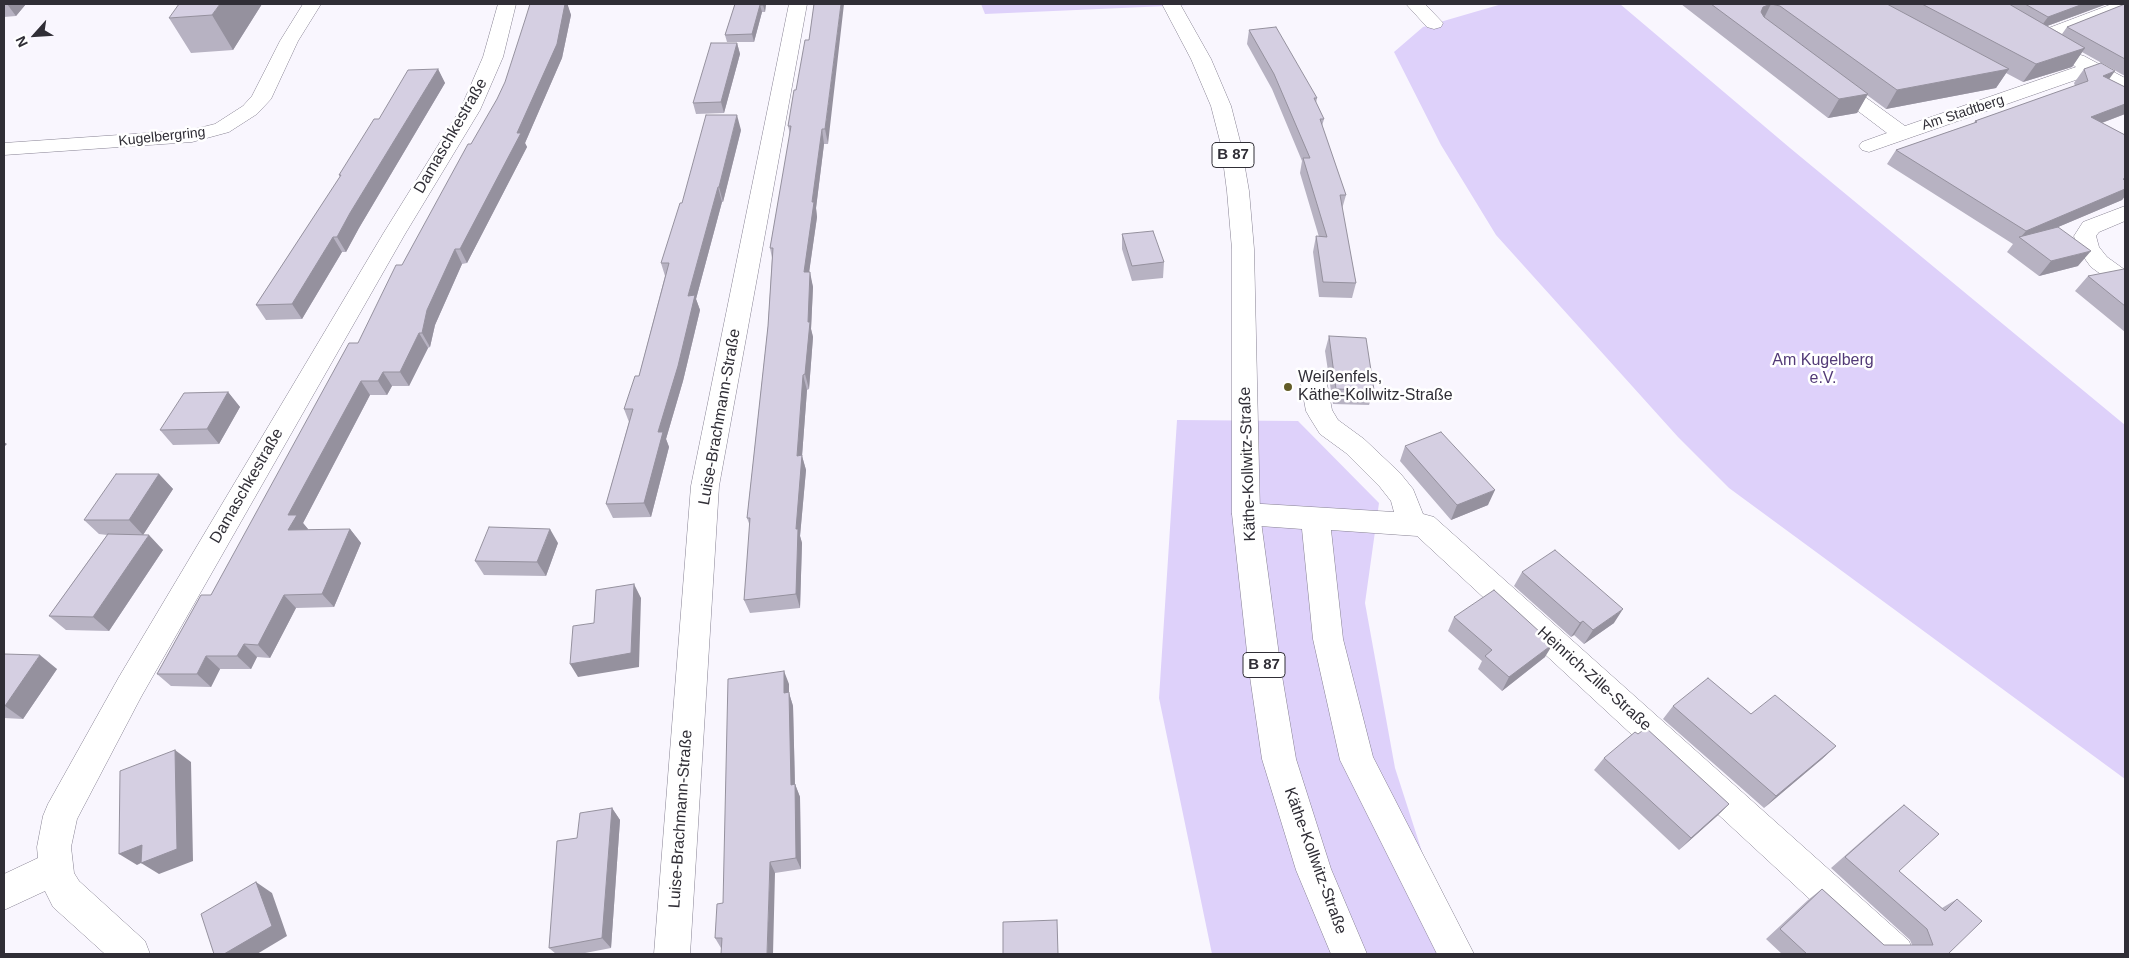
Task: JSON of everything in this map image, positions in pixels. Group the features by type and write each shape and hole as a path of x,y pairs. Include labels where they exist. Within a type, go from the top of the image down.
{"street":[{"name":"Kugelbergring","path":"4,149 192,136 222,128 250,110 261,99 269,86 289,41 312,4"},
{"name":"Damaschkestraße","path":"132,954 66,894 57,877 54,847 60,816 140,670 394,234 470,110 493,57 508,4"},
{"name":"Luise-Brachmann-Straße","path":"672,954 705,486 798,4"},
{"name":"Käthe-Kollwitz-Straße","path":"1171,4 1201,59 1220,106 1231,145 1238,191 1243,249 1246,514 1265,670 1279,759 1314,870 1349,954"},
{"path":"1415,4 1434,23"},
{"path":"2125,5 2051,34 2028,32 2125,86"},
{"name":"Am Stadtberg","path":"1869,146 2092,68"},
{"name":"Am Stadtberg","path":"1817,71 1902,134"},
{"name":"Am Stadtberg","path":"1998,78 2024,93"},
{"path":"2125,213 2091,227 2086,236 2088,248 2099,262 2125,281"},
{"path":"1313,379 1319,411 1324,419 1329,426 1355,446 1390,480 1404,497 1413,524"},
{"name":"Heinrich-Zille-Straße","path":"1246,514 1424,524 1896,954"},
{"path":"1315,518 1328,639 1357,760 1456,954"},
{"path":"4,892 55,868"}],"green space":[{"path":"981,4 1190,4 1190,5 985,14"},
{"name":"Am Kugelberg e.V.","path":"1502,4 1620,4 1790,148 2125,425 2125,779 1729,488 1678,437 1496,235 1441,145 1394,52 1423,27"},
{"path":"1177,420 1298,421 1379,503 1365,603 1395,768 1455,954 1212,954 1159,698"}],"building":[{"path":"179,4 220,4 212,15 169,18"},
{"path":"530,4 565,4 557,44 517,133 521,133 460,249 455,249 427,310 422,333 419,333 400,372 383,372 378,381 361,381 288,515 297,515 288,530 350,529 322,594 284,595 258,645 244,644 237,656 206,656 197,674 157,674 201,595 211,595 349,343 358,343 396,265 402,265 468,144 471,144 497,99 505,82"},
{"path":"735,4 763,4 760,5 752,34 725,35"},
{"path":"814,4 841,4 825,129 822,129 804,272 810,272 808,322 810,322 805,374 803,375 797,456 802,455 796,529 798,529 796,594 744,600 750,518 747,518 768,326 773,248 770,248 791,126 788,126 794,90 796,90 805,40 809,40"},
{"path":"1711,4 1771,4 1763,7 1761,12 1764,17 1868,94 1839,99"},
{"path":"1771,4 1887,4 2009,69 1897,90 1780,6"},
{"path":"1922,4 2009,4 2085,48 2036,64"},
{"path":"2025,4 2083,4 2048,17"},
{"path":"2125,4 2125,59 2067,27"},
{"path":"1276,27 1317,98 1314,98 1324,119 1320,119 1346,195 1340,195 1356,283 1323,282 1316,236 1327,237 1303,158 1310,158 1274,74 1249,30"},
{"path":"711,43 737,43 721,102 693,103"},
{"path":"2101,63 2115,71 2103,76 2125,87 2125,104 2091,117 2125,135 2125,178 2123,179 2125,181 2125,189 2026,231 1896,150 2088,81 2084,69"},
{"path":"438,69 337,237 333,237 292,304 256,305 341,175 339,175 374,119 379,119 408,70"},
{"path":"706,115 737,115 688,296 695,295 678,366 658,432 663,432 644,503 606,504 633,409 624,409 635,376 639,376 669,263 661,263 680,203 682,203"},
{"path":"2058,227 2091,251 2051,261 2019,237"},
{"path":"1153,231 1164,262 1132,266 1122,234"},
{"path":"2125,270 2125,306 2088,276"},
{"path":"1329,336 1366,338 1374,390 1336,389"},
{"path":"228,392 207,429 160,430 184,393"},
{"path":"1441,432 1495,490 1457,505 1405,446"},
{"path":"116,474 159,474 129,520 84,520"},
{"path":"489,527 550,529 537,562 475,561"},
{"path":"108,534 149,535 93,617 49,616"},
{"path":"1555,550 1623,609 1593,630 1583,621 1580,623 1522,572"},
{"path":"634,584 631,653 570,664 573,626 594,623 596,590"},
{"path":"1494,590 1553,644 1509,677 1485,656 1492,650 1454,617"},
{"path":"4,654 40,655 5,706 4,706"},
{"path":"784,671 784,693 789,692 791,785 795,784 796,858 770,862 767,954 721,954 722,938 715,938 717,904 723,903 728,679"},
{"path":"1708,678 1751,714 1775,695 1836,746 1776,796 1673,706"},
{"path":"1646,728 1729,804 1691,838 1604,758 1635,732 1638,734"},
{"path":"175,750 177,849 141,863 142,845 119,854 120,771"},
{"path":"1904,805 1939,834 1899,871 1945,911 1957,899 1982,921 1948,954 1807,954 1780,929 1822,889 1884,945 1933,945 1927,929 1845,857"},
{"path":"612,808 602,938 549,948 557,841 577,838 580,813"},
{"path":"256,882 272,926 224,954 214,954 201,914"},
{"path":"1057,920 1058,954 1003,954 1003,922"}],"place":[{"name":"Weißenfels, Käthe-Kollwitz-Straße","path":"1288,387"}]}
